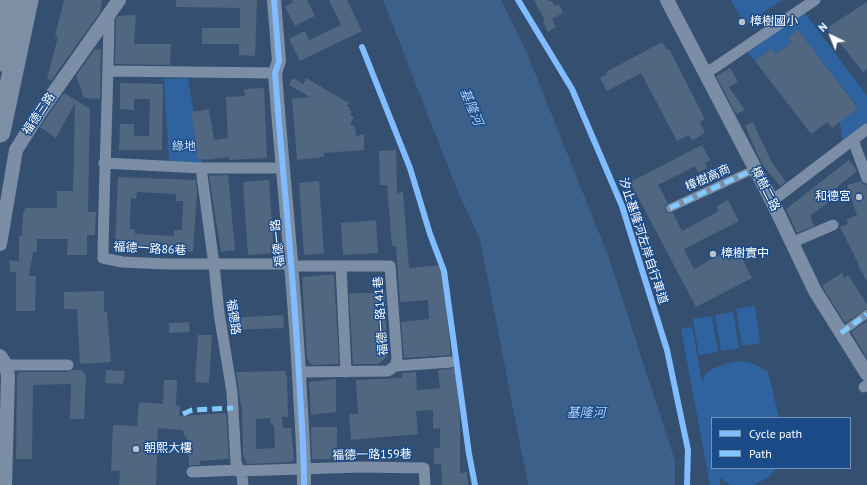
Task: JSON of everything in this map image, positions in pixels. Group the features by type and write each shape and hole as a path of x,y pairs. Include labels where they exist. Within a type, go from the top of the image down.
{"highway":[{"path":"0,61 8,0"},
{"path":"0,132 28,0"}],"street":[{"name":"福德三路","path":"0,244 16,150 40,112 119,0"},
{"name":"福德一路","path":"274,0 279,61 275,73 282,168 292,265 304,485"},
{"name":"樟樹二路","path":"667,0 772,201 814,291 841,333 866,382"},
{"path":"705,74 815,0"},
{"name":"福德一路86巷","path":"109,15 104,163 103,258 122,262 214,265 292,265"},
{"path":"108,72 275,73"},
{"path":"772,201 867,129"},
{"path":"853,140 867,178"},
{"path":"104,163 201,168 282,168"},
{"name":"福德路","path":"201,168 214,265 218,313 232,392 236,463 243,485"},
{"name":"樟樹高商","path":"670,208 755,169"},
{"path":"791,243 833,225"},
{"name":"福德一路141巷","path":"292,265 390,266 397,359 395,366"},
{"path":"341,266 346,372"},
{"path":"841,333 867,314"},
{"path":"5,485 8,376 3,360 68,365"},
{"name":"福德一路141巷","path":"299,372 388,371 395,366 450,362"},
{"name":"福德一路159巷","path":"304,470 360,467 424,468 425,485"},
{"path":"192,472 304,470"}],"green space":[{"path":"731,0 782,0 745,25"},
{"path":"805,13 867,96 867,129 843,147 840,121 858,107 798,30 788,37 792,42 776,54 772,48 755,61 747,52"},
{"name":"綠地","path":"188,78 202,163 169,161 164,79"},
{"path":"755,306 760,343 742,346 736,309"},
{"path":"733,312 739,348 721,351 715,315"},
{"path":"712,316 718,352 699,355 693,319"},
{"path":"692,327 702,382 709,371 726,363 738,361 756,365 768,372 779,417 711,417 711,469 776,469 767,478 754,485 730,485 719,477 720,485 710,485 681,329"}],"water":[{"name":"基隆河","path":"383,0 501,0 527,53 609,258 675,461 675,485 528,485 480,239 458,192"}],"building":[{"path":"64,0 102,0 100,12 51,81 47,78 58,37 55,36"},
{"path":"176,0 257,0 255,56 239,55 239,44 202,44 202,28 240,28 240,8 176,7"},
{"path":"292,0 307,0 315,16 295,26 285,7 293,2"},
{"path":"329,0 347,0 362,31 300,61 289,39 305,31 309,40 341,25"},
{"path":"534,0 552,1 555,6 559,4 563,13 552,19 556,27 548,32 543,22 545,21"},
{"path":"867,2 867,69 863,72 827,28"},
{"path":"136,15 134,44 171,44 170,65 115,64 116,19 118,16"},
{"path":"798,30 858,108 832,128 827,122 811,134 755,61 772,48 776,54 792,42 788,37"},
{"path":"662,42 667,50 669,49 705,119 700,122 705,133 692,141 689,135 677,141 641,73 607,91 600,78 607,74 606,72"},
{"path":"95,49 101,50 100,99 84,98 76,76"},
{"path":"730,68 738,82 729,87 745,110 736,114 716,76"},
{"path":"293,78 303,84 306,78 349,103 347,106 350,108 349,110 352,111 350,115 354,117 350,124 355,127 356,136 364,134 364,150 324,153 324,157 297,160 292,99 310,97 289,85"},
{"path":"120,83 163,84 162,150 119,150 120,124 134,124 134,136 149,136 150,99 134,99 134,110 120,109"},
{"path":"264,88 267,158 229,160 229,157 205,160 197,159 191,112 209,109 214,140 228,138 226,97 245,96 244,89"},
{"path":"64,93 90,109 88,212 96,212 95,235 87,235 87,255 67,255 68,239 37,239 37,251 33,253 29,276 36,276 35,311 16,311 16,272 10,272 9,260 19,261 19,236 22,236 23,213 25,208 57,208 57,191 73,191 75,103 56,138 40,127"},
{"path":"753,122 771,161 786,182 780,186 762,164 745,126"},
{"path":"702,145 710,160 705,163 707,168 698,173 695,166 658,185 668,203 665,205 665,210 667,213 673,213 682,231 719,211 716,206 728,200 739,221 684,249 694,269 736,246 752,278 696,307 630,182"},
{"path":"396,150 397,193 403,192 409,268 442,265 451,355 404,358 401,322 429,319 428,300 400,302 396,246 392,246 387,185 380,185 379,151"},
{"path":"849,160 857,171 835,189 834,198 810,216 814,226 797,233 786,209"},
{"path":"228,175 235,250 221,252 209,176"},
{"path":"118,177 196,180 197,191 193,252 115,248","holes":["137,192 176,194 176,201 183,201 182,230 174,230 174,236 135,234 135,229 130,229 131,198 136,199"]},
{"path":"269,180 274,253 248,255 243,182"},
{"path":"319,181 324,253 304,255 299,183"},
{"path":"861,181 863,184 867,185 867,281 858,266 859,265 840,227 848,224 846,220 857,215 847,185"},
{"path":"376,220 378,253 343,255 341,223"},
{"path":"842,273 844,279 848,275 867,304 867,309 845,323 823,288 823,285"},
{"path":"334,275 339,364 312,365 307,359 302,277"},
{"path":"104,291 104,312 107,312 111,362 80,364 77,309 64,309 64,292"},
{"path":"385,293 387,357 378,364 353,364 349,294"},
{"path":"283,315 284,328 229,330 227,318"},
{"path":"867,321 867,358 851,332"},
{"path":"189,322 190,332 169,333 169,323"},
{"path":"198,335 212,335 209,383 195,382"},
{"path":"455,368 460,418 460,473 467,472 468,485 442,485 441,464 434,464 434,448 440,448 440,428 433,429 433,410 416,411 418,434 351,440 349,414 358,414 356,380 402,378 402,373 416,372 417,390 440,388 438,370"},
{"path":"72,370 82,370 86,375 84,419 70,419 71,384 33,385 32,459 16,459 17,375 19,372 68,372"},
{"path":"106,370 125,371 123,384 105,383"},
{"path":"285,371 287,378 288,417 282,417 283,428 291,428 294,460 291,462 247,464 243,455 242,406 236,372","holes":["270,418 271,425 274,425 275,448 256,449 256,419"]},
{"path":"336,379 336,412 311,415 309,382"},
{"path":"164,380 177,380 176,405 180,406 179,416 226,413 229,459 200,461 200,465 189,465 187,436 184,437 183,430 158,428 157,444 160,444 159,455 157,455 156,485 119,485 120,471 111,470 113,425 137,426 139,402 163,404"},
{"path":"311,427 337,427 337,459 312,459"}],"marked path":[{"path":"670,208 755,169"},
{"path":"841,333 867,314"},
{"path":"183,414 192,410 233,408"}],"cycle path":[{"path":"274,0 279,61 275,73 295,314 303,440 304,485"},
{"name":"汐止基隆河左岸自行車道","path":"518,0 572,89 622,206 667,350 688,450 687,485"},
{"path":"362,47 410,168 430,234 444,271 469,454 475,485"}],"place":[{"name":"樟樹國小","path":"742,22"},
{"name":"和德宮","path":"859,197"},
{"name":"樟樹實中","path":"713,254"},
{"name":"朝熙大樓","path":"136,449"}]}
